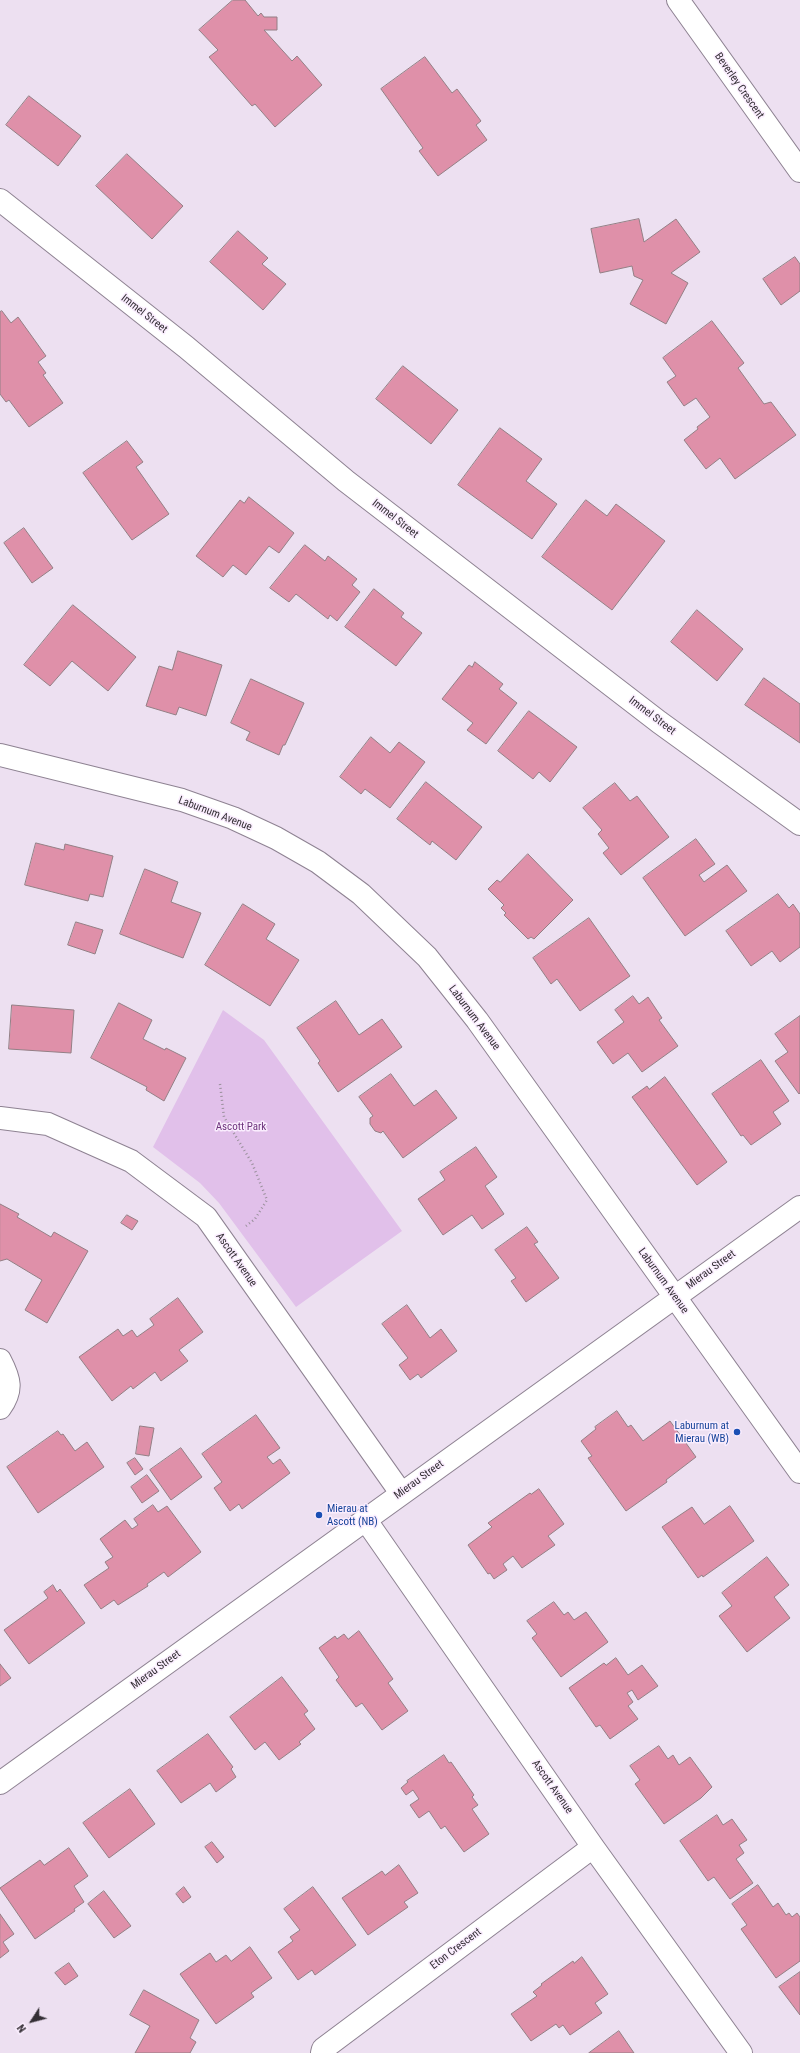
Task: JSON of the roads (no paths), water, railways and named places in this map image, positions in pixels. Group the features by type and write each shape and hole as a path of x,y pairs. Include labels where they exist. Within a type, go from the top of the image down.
{"street":[{"name":"Beverley Crescent","path":"678,0 800,171"},
{"name":"Immel Street","path":"0,200 186,347 346,481 659,722 800,824"},
{"name":"Laburnum Avenue","path":"0,755 182,800 233,818 276,838 318,862 361,894 427,956 472,1014 800,1472"},
{"name":"Ascott Avenue","path":"0,1118 48,1124 131,1161 206,1217 401,1493"},
{"name":"Mierau Street","path":"0,1783 800,1206"},
{"path":"0,1360 9,1378 8,1397 0,1408"},
{"name":"Ascott Avenue","path":"365,1519 593,1847 740,2053"},
{"name":"Eton Crescent","path":"322,2053 323,2049 593,1847"}],"place":[{"name":"Laburnum at Mierau (WB)","path":"737,1432"},
{"name":"Mierau at Ascott (NB)","path":"319,1515"}],"park label":[{"name":"Ascott Park","path":"241,1127"}]}
